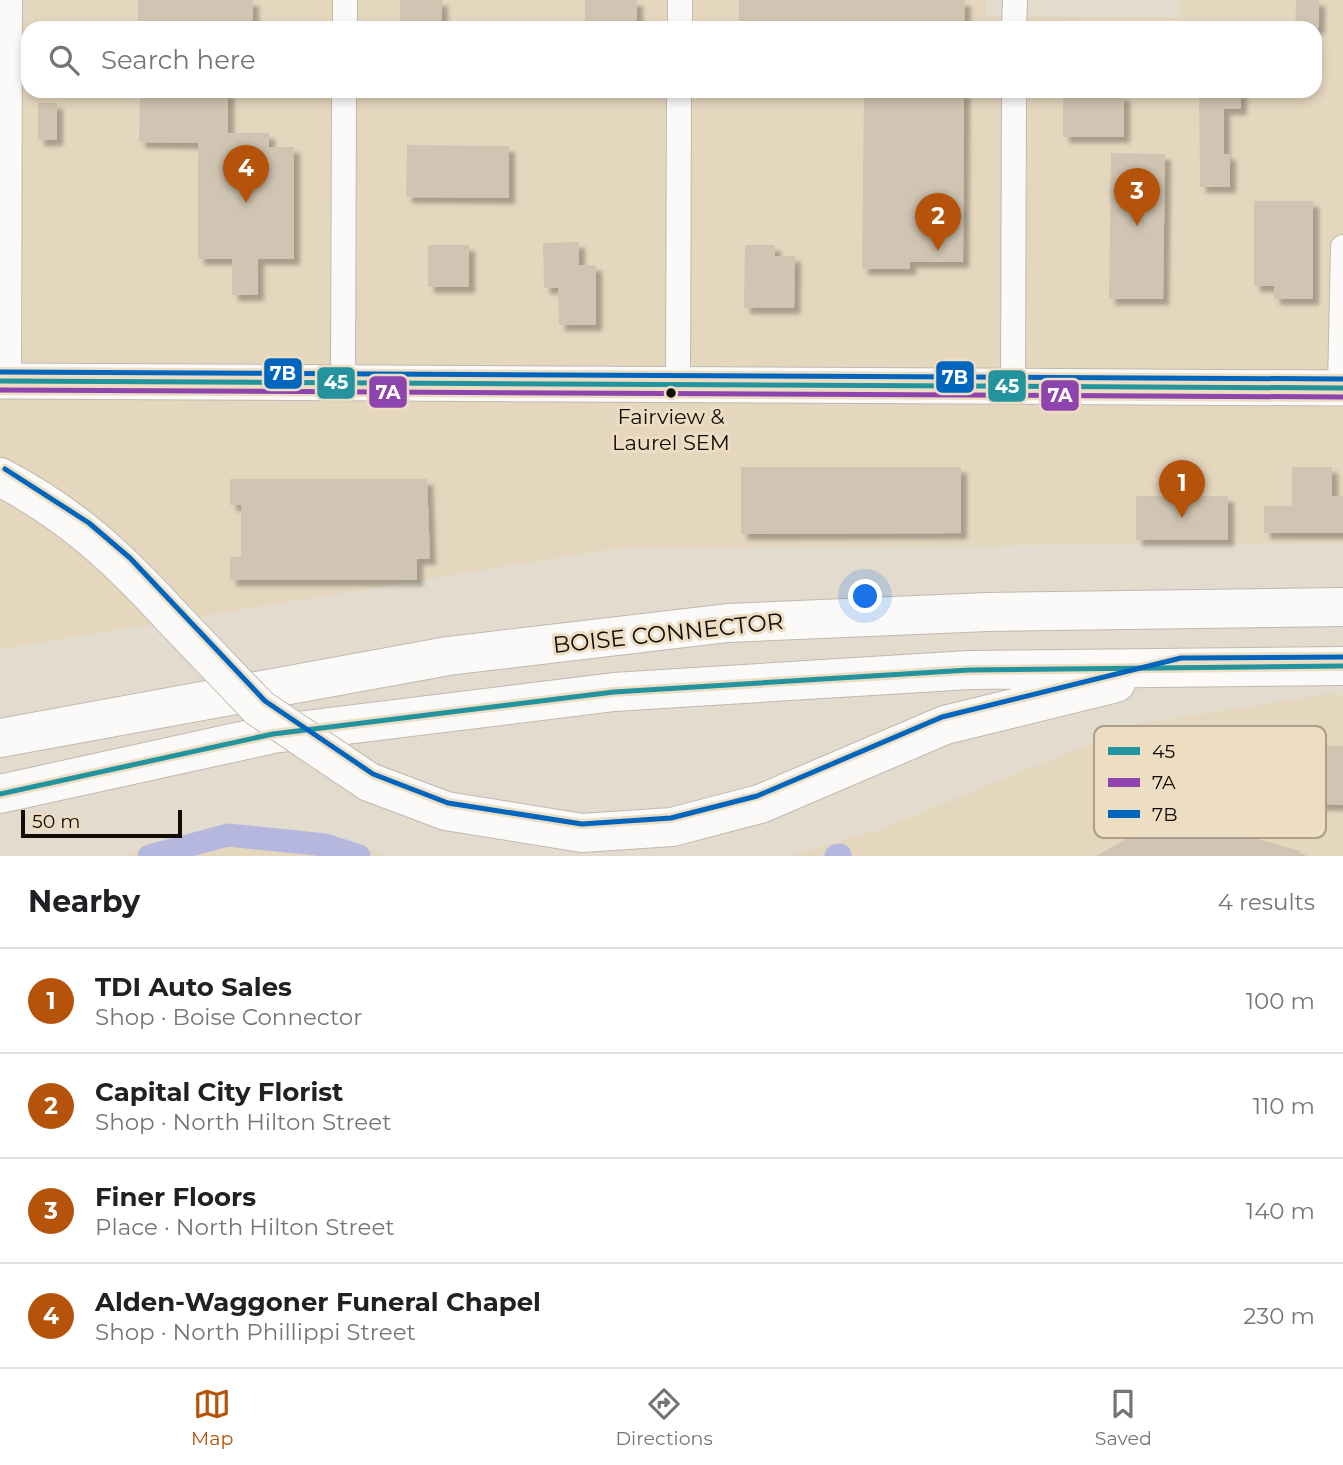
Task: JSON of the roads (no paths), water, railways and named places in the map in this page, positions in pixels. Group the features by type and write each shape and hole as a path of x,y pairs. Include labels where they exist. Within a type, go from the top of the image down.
{"highway":[{"path":"0,477 84,530 124,565 259,708 369,782 446,811 582,833 672,827 760,804 945,725 1183,667"},
{"name":"BOISE CONNECTOR","path":"5,736 448,656 728,623 988,612 1343,607"},
{"path":"0,794 273,734 614,692 969,670 1343,666"}],"main road":[{"path":"4,382 1342,388"}],"street":[{"path":"4,382 10,0"},
{"path":"345,0 345,21"},
{"path":"680,0 680,21"},
{"path":"1014,0 1014,21"},
{"path":"343,383 345,98"},
{"path":"678,384 679,98"},
{"path":"1013,386 1014,98"},
{"path":"1342,388 1343,247"}],"waterway":[{"path":"149,856 228,835 325,845 359,856"},
{"path":"836,856 840,855"}],"place":[{"name":"Alden-Waggoner Funeral Chapel","path":"246,203"},
{"name":"Finer Floors","path":"1137,226"},
{"name":"Capital City Florist","path":"938,251"},
{"name":"Fairview & Laurel SEM","path":"671,393"},
{"name":"TDI Auto Sales","path":"1182,518"}]}
